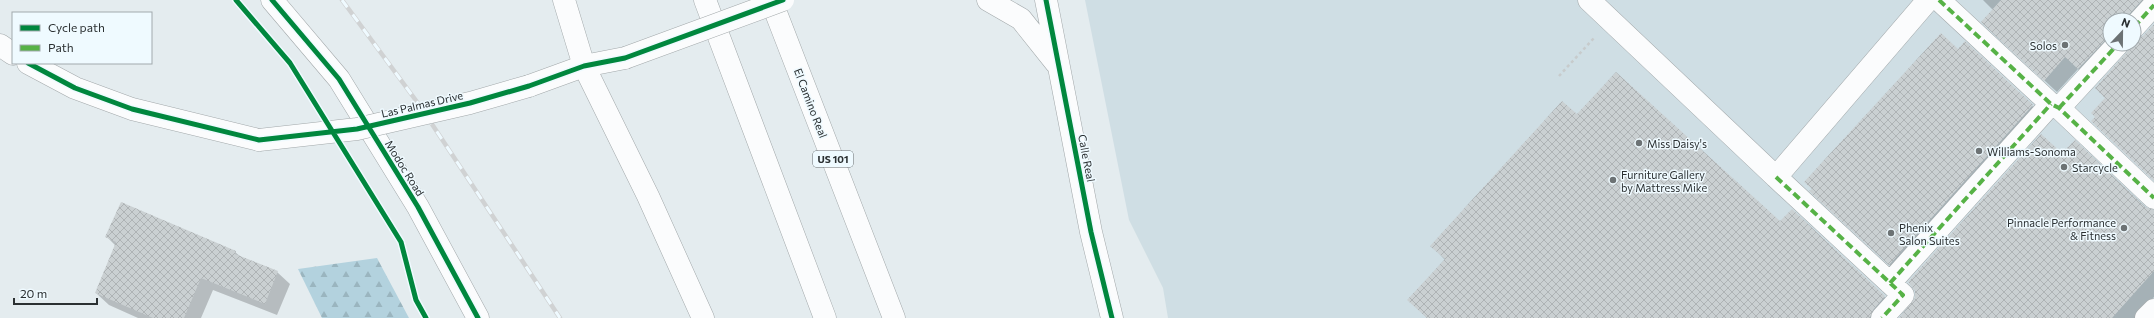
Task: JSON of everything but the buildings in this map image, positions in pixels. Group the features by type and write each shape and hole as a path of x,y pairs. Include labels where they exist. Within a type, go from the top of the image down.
{"main road":[{"name":"Modoc Road","path":"272,0 339,79 418,207 478,318"},
{"path":"564,0 584,66 648,196 703,318"},
{"path":"705,0 825,318"},
{"name":"El Camino Real","path":"771,0 894,318"},
{"name":"Las Palmas Drive","path":"30,64 75,88 132,109 259,140 357,129 470,103 529,86 584,66 625,58 749,14 783,0"},
{"path":"988,0 1021,19 1059,66"},
{"name":"Calle Real","path":"1046,0 1091,232 1112,318"},
{"path":"1589,0 1903,295 1882,318"},
{"path":"1776,177 1928,0"},
{"path":"1939,0 2154,198"},
{"path":"2142,18 2154,5"},
{"path":"0,45 12,53"},
{"path":"1890,283 2055,106 2110,52"},
{"path":"2146,318 2154,310"}],"path":[{"path":"1559,76 1610,20"}],"shaded area":[{"path":"1085,0 2154,0 2154,318 1168,318 1163,288 1129,220"}],"green space":[{"path":"377,258 409,318 322,318 298,269"}],"railway":[{"path":"342,0 420,106 560,318"}],"marked path":[{"path":"1939,0 2051,104 2059,108 2154,198"},
{"path":"2142,18 2154,5"},
{"path":"2059,108 2111,52"},
{"path":"1890,283 2051,104"},
{"path":"1776,177 1903,295 1882,318"}],"cycle path":[{"path":"236,0 290,63 401,242 416,300 426,318"},
{"path":"272,0 339,79 418,207 478,318"},
{"path":"30,64 75,88 132,109 259,140 357,129 470,103 529,86 584,66 625,58 783,0"},
{"path":"1046,0 1091,232 1112,318"}],"place":[{"name":"Solos","path":"2065,45"},
{"name":"Miss Daisy's","path":"1639,143"},
{"name":"Williams-Sonoma","path":"1979,151"},
{"name":"Starcycle","path":"2064,167"},
{"name":"Furniture Gallery by Mattress Mike","path":"1613,180"},
{"name":"Pinnacle Performance & Fitness","path":"2124,228"},
{"name":"Phenix Salon Suites","path":"1891,233"}]}
